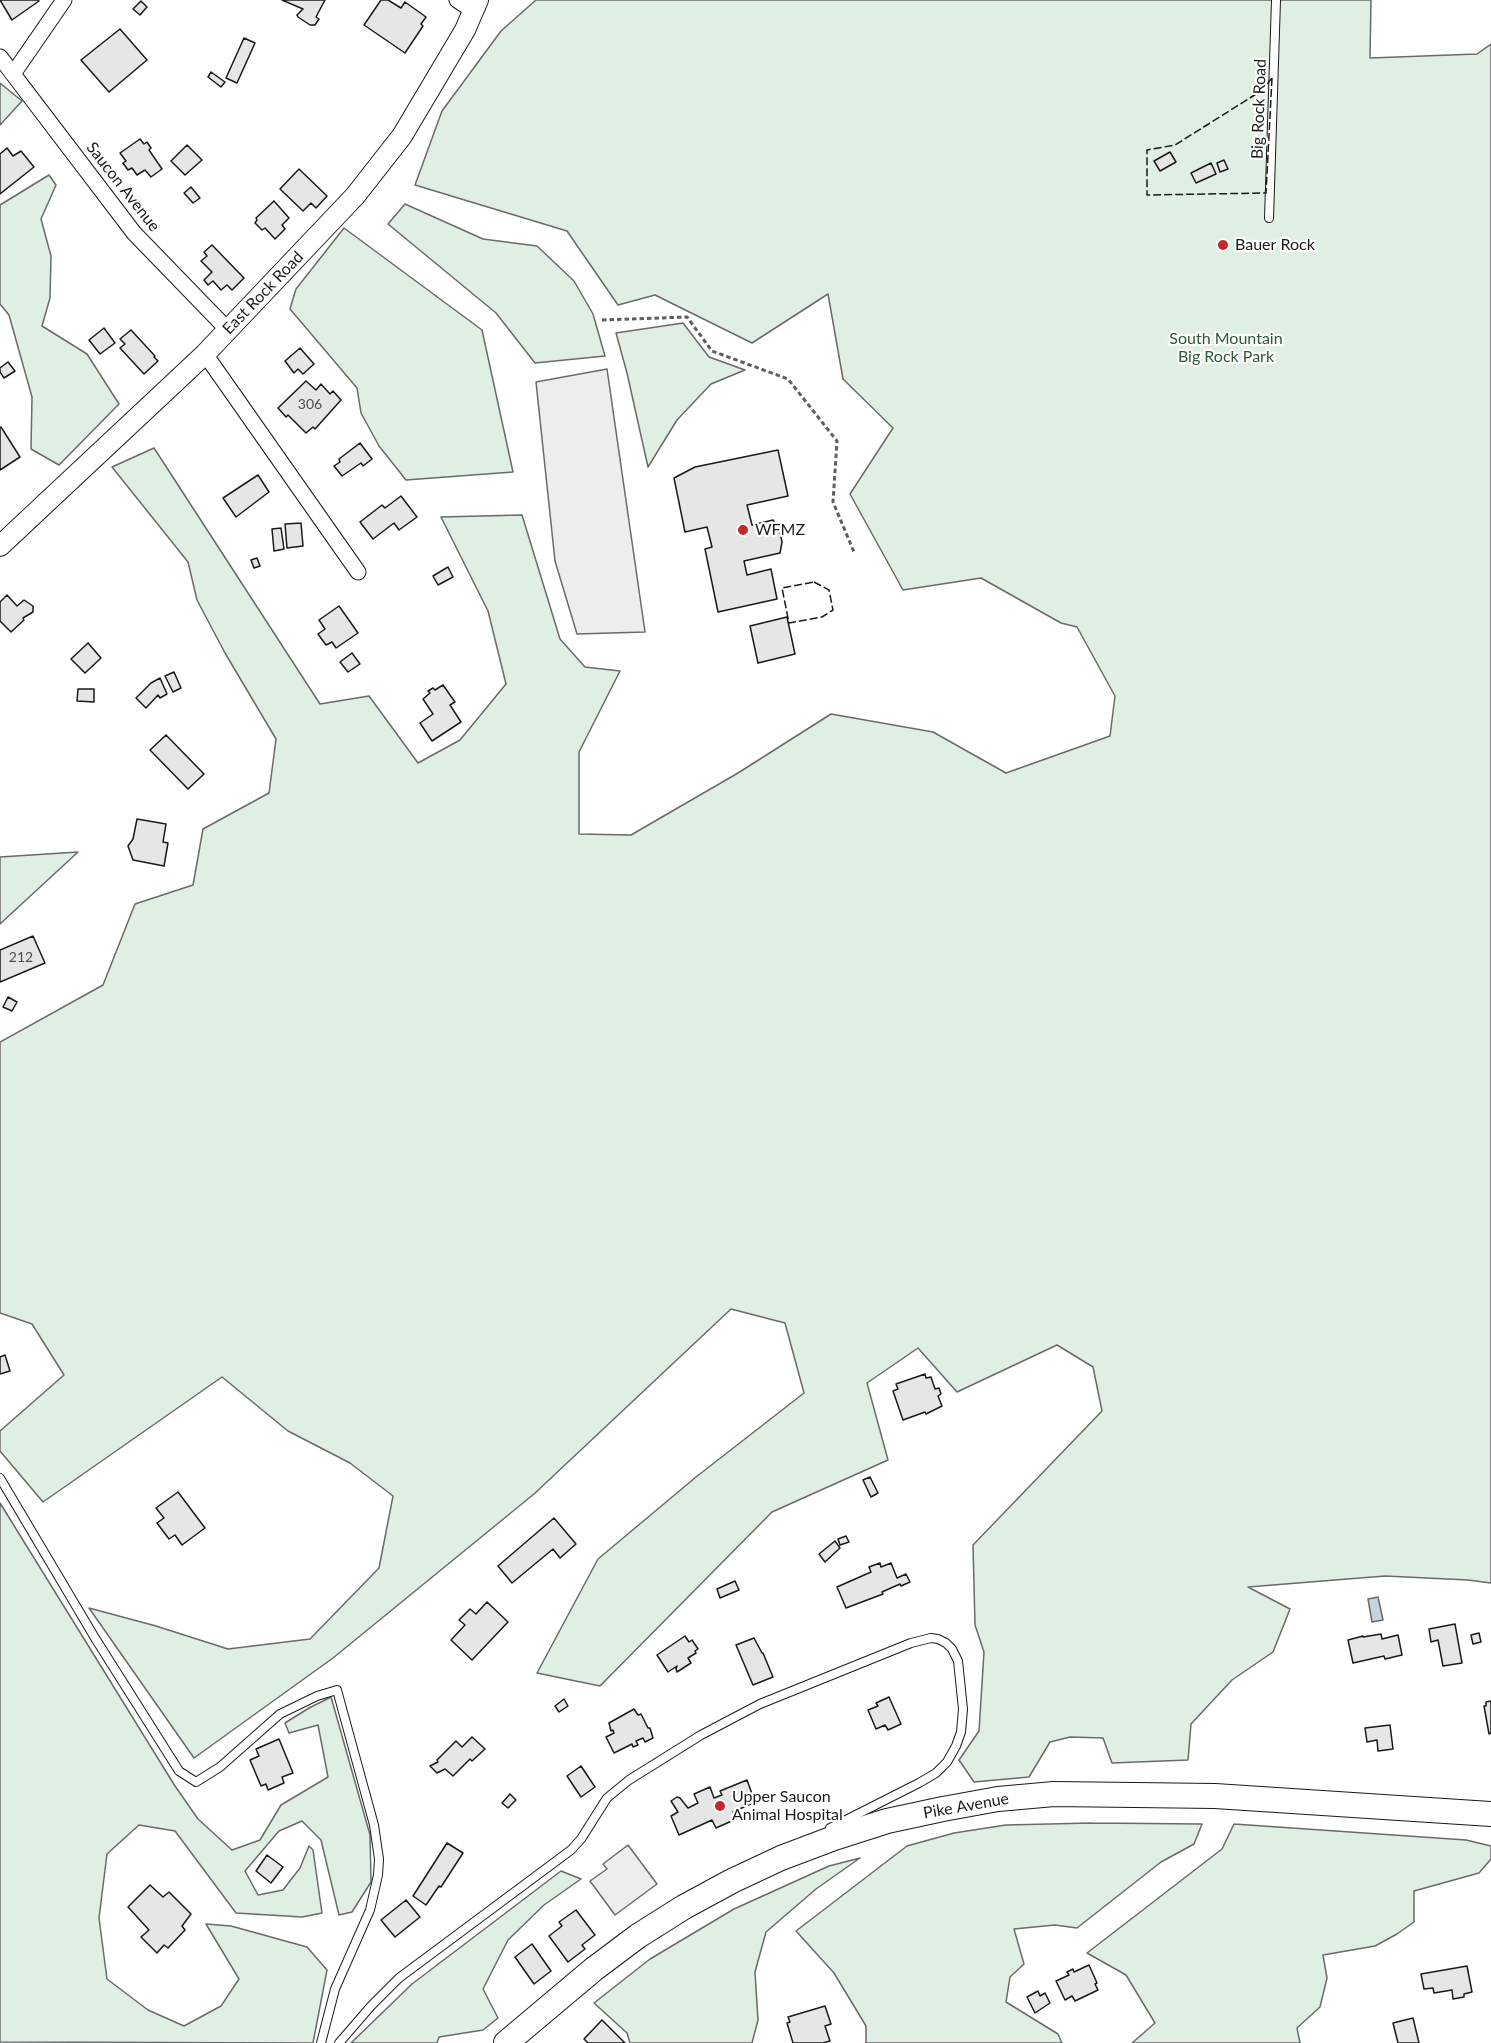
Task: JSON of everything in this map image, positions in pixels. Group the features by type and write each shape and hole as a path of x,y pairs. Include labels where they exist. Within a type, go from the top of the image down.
{"main road":[{"name":"Pike Avenue","path":"506,2043 594,1969 638,1936 677,1911 781,1858 887,1821 998,1799 1054,1794 1215,1796 1491,1814"}],"street":[{"path":"13,74 64,0"},
{"name":"East Rock Road","path":"0,546 205,354 355,196 380,167 422,103 470,4"},
{"name":"Saucon Avenue","path":"0,57 134,233 228,330"},
{"path":"205,354 358,572"}],"lane":[{"name":"Big Rock Road","path":"1269,218 1276,0"},
{"path":"0,1478 95,1638 179,1771 196,1782 220,1767 280,1714 317,1696 338,1690 340,1707 374,1825 379,1859 370,1910 335,1989 321,2043"},
{"path":"339,2043 399,1978 572,1850 608,1798 629,1780 701,1735 760,1704 911,1642 931,1638 946,1643 958,1661 963,1709 961,1732 946,1762 936,1773 919,1784 826,1831"},
{"path":"677,1911 680,1904 815,1836"}],"path":[{"path":"602,320 687,317 712,351 788,379 837,441 834,502 854,552"}],"green space":[{"name":"South Mountain Big Rock Park","path":"536,0 1371,0 1370,58 1477,54 1491,44 1491,1583 1385,1576 1248,1587 1290,1609 1273,1652 1232,1680 1191,1724 1188,1760 1112,1763 1103,1738 1070,1737 1050,1742 1029,1777 974,1782 959,1760 979,1731 984,1652 975,1625 973,1545 1102,1411 1093,1367 1057,1345 957,1392 918,1348 867,1383 888,1460 772,1512 600,1686 537,1673 598,1559 696,1477 804,1393 785,1323 731,1309 534,1494 333,1658 194,1758 89,1608 228,1649 310,1639 379,1568 393,1496 350,1463 288,1431 222,1377 43,1502 0,1451 0,1431 64,1375 32,1324 0,1313 0,1042 103,985 135,904 193,885 203,829 269,793 276,739 225,653 197,600 188,562 112,467 154,448 320,704 369,696 418,763 460,740 506,684 488,611 441,517 522,515 560,639 585,667 620,671 579,752 579,834 631,835 738,773 831,714 933,732 1006,773 1110,736 1115,696 1077,627 1061,623 981,578 903,590 850,494 893,428 843,379 828,294 752,343 655,295 618,305 567,231 415,185 442,111 501,31"},
{"path":"0,83 22,101 0,125"},
{"path":"49,175 56,185 41,219 51,256 50,298 42,326 87,354 119,404 59,465 31,449 32,397 9,315 0,304 0,205"},
{"path":"405,204 483,239 537,246 574,281 593,314 605,356 535,363 496,313 388,224"},
{"path":"344,228 482,330 513,472 406,480 379,446 361,413 357,388 290,309 296,289"},
{"path":"683,323 709,357 745,370 711,384 677,420 648,467 616,333"},
{"path":"78,852 0,924 0,857"},
{"path":"0,1503 175,1786 198,1819 232,1850 260,1840 281,1805 328,1777 318,1725 289,1733 285,1723 331,1697 370,1835 371,1882 352,1912 339,1915 321,1840 302,1821 279,1831 245,1871 258,1895 283,1890 300,1868 309,1846 313,1850 322,1913 302,1917 236,1913 175,1831 139,1825 107,1854 99,1918 107,1979 148,2010 184,2026 221,2006 239,1979 206,1924 231,1926 307,1947 327,1970 313,2043 0,2042"},
{"path":"1202,1824 1194,1844 1161,1862 1077,1928 1055,1925 1014,1929 1024,1964 1010,1977 1006,2002 1058,2034 1062,2043 866,2043 866,2026 834,1973 796,1931 907,1846 954,1833 1006,1825"},
{"path":"1234,1824 1466,1840 1491,1846 1491,1859 1479,1873 1414,1891 1414,1922 1397,1934 1375,1946 1323,1955 1327,1978 1320,2007 1297,2028 1300,2043 1132,2043 1155,2023 1126,1975 1087,1953 1222,1849"},
{"path":"860,1858 816,1889 766,1932 755,1972 758,2020 752,2043 630,2043 627,2033 594,2003 650,1959 734,1909 829,1866"},
{"path":"561,1871 581,1879 544,1905 508,1940 483,1989 498,2018 483,2030 439,2037 437,2043 351,2043 412,1984"}],"shaded area":[{"path":"607,369 645,632 577,634 555,561 536,382"},
{"path":"1378,1597 1383,1620 1372,1622 1368,1599"},
{"path":"628,1845 657,1884 615,1915 590,1881 607,1869 603,1864"}],"building":[{"path":"0,0 38,0 39,1 12,20"},
{"path":"282,0 325,0 316,17 319,19 315,25 310,25 297,15 303,9"},
{"path":"381,0 388,0 401,8 405,2 426,17 421,24 423,26 405,53 364,25"},
{"path":"141,1 147,7 140,15 133,9"},
{"path":"120,29 147,60 109,92 81,60"},
{"path":"244,38 255,43 237,83 226,78"},
{"path":"211,72 225,82 221,87 208,77"},
{"path":"140,139 144,144 147,142 151,148 149,150 162,169 151,177 145,170 137,175 132,168 128,170 123,163 126,161 120,153"},
{"path":"187,145 202,160 185,175 171,161"},
{"path":"7,148 13,156 21,151 34,167 0,194 0,154"},
{"path":"1170,152 1176,162 1160,171 1154,161"},
{"path":"1224,160 1228,169 1220,172 1217,163"},
{"path":"1211,163 1216,174 1196,183 1191,173"},
{"path":"299,169 327,196 316,208 311,203 303,211 280,189"},
{"path":"191,187 200,198 193,203 184,193"},
{"path":"274,201 289,218 282,225 285,229 275,239 265,228 262,230 255,223 256,218"},
{"path":"212,245 244,278 232,290 227,285 221,290 213,281 208,285 204,280 212,272 201,261 207,256 204,252"},
{"path":"104,328 115,343 100,354 89,340"},
{"path":"131,330 158,361 144,374 120,348 125,344 120,339"},
{"path":"300,348 314,364 303,374 298,369 294,373 285,361"},
{"path":"8,362 15,371 4,378 0,368"},
{"path":"306,381 316,390 321,384 330,394 333,391 341,400 315,429 313,427 306,433 278,408"},
{"path":"0,428 20,457 0,470"},
{"path":"360,443 372,459 363,466 361,463 342,476 334,466 340,462 339,459"},
{"name":"WFMZ","path":"778,450 788,496 747,505 752,525 773,520 780,532 782,542 780,553 744,561 747,575 771,569 777,599 718,612 705,549 712,547 707,527 685,532 674,478 695,467"},
{"path":"258,475 269,492 236,517 223,498"},
{"path":"401,496 417,517 399,530 394,523 373,539 360,522 382,505 385,508"},
{"path":"301,523 303,546 287,548 285,524"},
{"path":"281,528 284,549 274,551 272,529"},
{"path":"257,558 260,566 254,568 251,560"},
{"path":"448,567 453,577 438,585 433,576"},
{"path":"7,595 17,606 24,600 33,606 33,612 23,618 24,620 11,632 0,621 0,602"},
{"path":"339,606 358,633 336,648 332,642 326,645 318,634 325,629 319,620"},
{"path":"787,617 795,654 758,663 750,626"},
{"path":"88,643 101,658 85,673 71,659"},
{"path":"352,653 360,664 348,672 340,662"},
{"path":"174,672 181,688 173,692 165,676"},
{"path":"160,678 167,694 160,698 158,695 146,708 136,698 151,683"},
{"path":"443,685 455,702 450,705 461,722 432,741 420,723 433,714 423,699 430,693 428,691"},
{"path":"78,689 94,689 94,702 77,701"},
{"path":"166,735 204,774 188,789 150,750"},
{"path":"137,819 166,824 163,842 168,843 164,866 133,860 128,846 133,839"},
{"path":"33,936 45,963 0,982 0,950"},
{"path":"8,997 17,1002 12,1011 3,1007"},
{"path":"5,1355 10,1371 0,1374 0,1357"},
{"path":"925,1374 926,1378 931,1377 935,1389 939,1388 941,1394 938,1396 942,1406 926,1414 925,1412 903,1420 893,1391 898,1389 896,1384"},
{"path":"870,1477 878,1493 871,1497 863,1480"},
{"path":"178,1492 205,1528 182,1545 175,1535 169,1539 157,1523 164,1518 156,1508"},
{"path":"554,1518 576,1544 560,1558 553,1549 512,1583 498,1566"},
{"path":"846,1536 849,1542 840,1545 838,1539"},
{"path":"835,1541 840,1548 825,1562 819,1554"},
{"path":"880,1563 881,1567 891,1563 897,1578 906,1574 910,1582 901,1586 900,1584 882,1592 883,1594 846,1608 837,1587 871,1572 869,1567"},
{"path":"735,1581 739,1590 720,1598 717,1589"},
{"path":"487,1602 508,1622 472,1660 451,1640 465,1625 459,1620 470,1609 476,1614"},
{"path":"1455,1624 1462,1663 1443,1666 1438,1640 1431,1642 1429,1629"},
{"path":"1479,1633 1481,1642 1473,1644 1471,1635"},
{"path":"1381,1634 1382,1639 1398,1635 1402,1655 1385,1659 1384,1656 1353,1663 1348,1640"},
{"path":"685,1636 689,1642 692,1640 698,1649 688,1658 691,1663 677,1672 677,1666 668,1672 657,1655"},
{"path":"754,1638 773,1677 753,1685 736,1645"},
{"path":"889,1697 901,1724 888,1730 885,1725 876,1729 868,1710 878,1706 876,1703"},
{"path":"564,1699 568,1706 559,1712 555,1706"},
{"path":"1491,1701 1491,1733 1489,1734 1484,1706 1486,1702"},
{"path":"634,1709 638,1715 641,1714 653,1738 645,1742 643,1738 636,1741 638,1745 633,1747 632,1744 614,1753 606,1737 614,1733 609,1723"},
{"path":"1390,1725 1393,1749 1378,1751 1377,1740 1367,1742 1365,1728"},
{"path":"472,1737 485,1749 472,1761 470,1759 453,1776 445,1769 437,1773 430,1766 438,1762 437,1760 456,1741 462,1747"},
{"path":"279,1739 293,1773 282,1777 284,1783 268,1790 266,1784 261,1786 250,1760 259,1756 256,1749"},
{"path":"581,1766 595,1787 581,1797 567,1776"},
{"name":"Upper Saucon Animal Hospital","path":"747,1780 755,1802 733,1812 736,1819 716,1828 712,1820 679,1835 671,1816 678,1812 671,1801 677,1797 680,1798 688,1808 698,1803 694,1794 710,1787 714,1798 722,1795 720,1791"},
{"path":"510,1794 516,1800 508,1808 502,1803"},
{"path":"447,1843 463,1853 426,1905 413,1896"},
{"path":"267,1855 283,1867 271,1883 256,1871"},
{"path":"150,1885 163,1897 169,1892 191,1914 182,1926 185,1930 168,1948 164,1945 157,1953 141,1937 149,1930 128,1907"},
{"path":"406,1900 420,1917 395,1937 381,1920"},
{"path":"576,1910 595,1935 582,1945 585,1949 568,1962 549,1936 562,1926 559,1922"},
{"path":"532,1944 551,1971 534,1984 515,1957"},
{"path":"1089,1965 1098,1990 1075,2001 1072,1996 1065,2000 1056,1981 1069,1975 1067,1972 1073,1969 1074,1972"},
{"path":"1467,1966 1472,1992 1464,1994 1464,1997 1453,1999 1452,1990 1434,1993 1433,1988 1424,1989 1421,1974"},
{"path":"1038,1991 1040,1996 1045,1993 1050,2003 1035,2013 1027,1997"},
{"path":"825,2006 831,2024 825,2026 830,2041 793,2043 787,2023 790,2022 788,2017"},
{"path":"1413,2018 1419,2043 1398,2043 1393,2023"},
{"path":"602,2020 625,2043 588,2043 584,2039"}],"fence":[{"path":"1272,78 1266,193 1147,195 1147,150 1175,145 1261,91 1272,78"},
{"path":"814,582 829,590 833,610 822,617 789,623 782,588 814,582"}],"place":[{"name":"Bauer Rock","path":"1223,245"},
{"name":"WFMZ","path":"743,530"},
{"name":"Upper Saucon Animal Hospital","path":"720,1806"}]}
